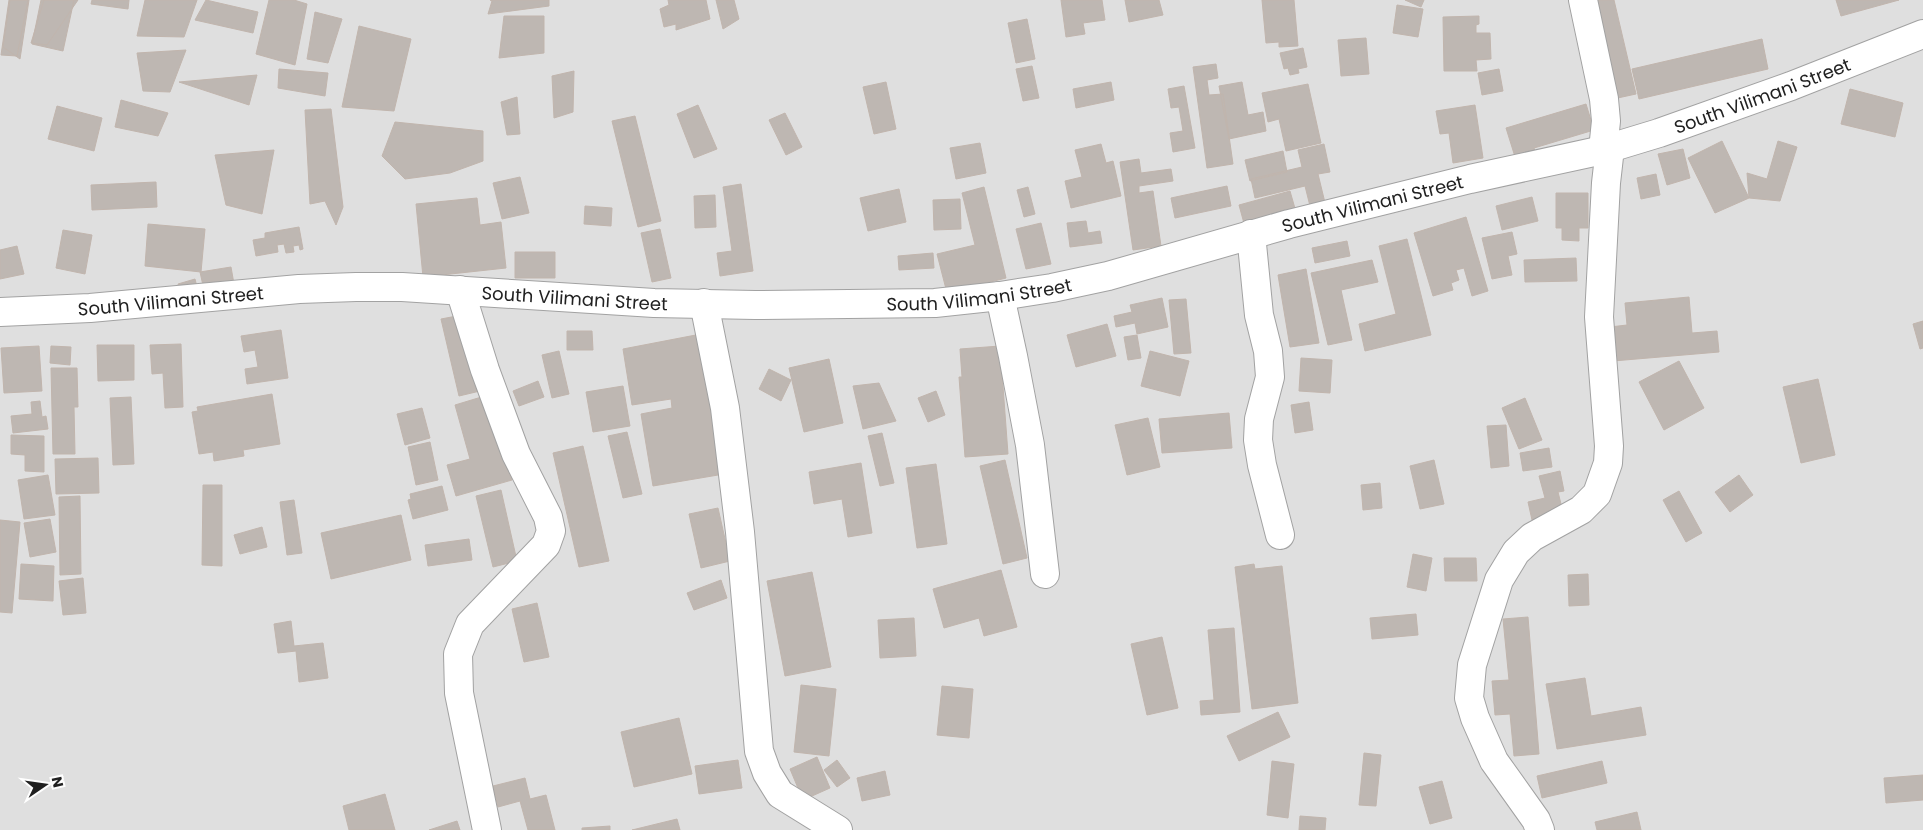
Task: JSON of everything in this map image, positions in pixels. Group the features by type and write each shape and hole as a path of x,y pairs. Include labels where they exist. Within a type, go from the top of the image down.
{"street":[{"path":"1540,830 1536,820 1494,761 1475,718 1469,698 1471,671 1499,580 1516,552 1532,537 1581,510 1597,494 1608,462 1609,446 1599,317 1606,183 1606,121 1604,99 1583,0"},
{"name":"South Vilimani Street","path":"0,312 90,308 299,289 402,286 654,304 935,304 1000,296 1052,288 1108,276 1250,234 1470,180 1607,149 1659,133 1791,86 1923,34"},
{"path":"1250,234 1259,316 1268,351 1270,377 1259,419 1258,440 1262,465 1280,535"},
{"path":"460,290 485,370 513,444 548,516 551,531 546,545 470,624 458,654 460,693 487,830"},
{"path":"1000,296 1030,445 1045,574"},
{"path":"704,303 725,408 740,532 759,751 767,773 780,794 838,830"}],"shaded area":[{"path":"0,0 1923,0 1923,830 0,830"}],"building":[{"path":"9,0 28,0 17,56 1,55"},
{"path":"10,0 29,0 20,59 3,47"},
{"path":"41,0 74,0 63,51 32,44"},
{"path":"44,0 78,0 47,45 31,43"},
{"path":"92,0 129,0 128,9 91,4"},
{"path":"145,0 197,0 184,37 137,36"},
{"path":"206,0 258,12 253,33 195,20"},
{"path":"269,0 294,0 307,4 295,65 256,54"},
{"path":"490,0 549,0 549,6 488,14 492,1"},
{"path":"668,0 706,0 710,19 676,30 676,24 664,27 660,9 669,5"},
{"path":"716,0 734,0 739,19 723,29"},
{"path":"1061,0 1102,0 1105,20 1083,23 1085,34 1066,37"},
{"path":"1125,0 1159,0 1163,15 1129,22"},
{"path":"1262,0 1294,0 1298,46 1279,47 1279,42 1266,43"},
{"path":"1405,0 1424,0 1421,7"},
{"path":"1589,0 1614,0 1636,94 1613,99"},
{"path":"1836,0 1899,0 1841,16"},
{"path":"1397,5 1423,9 1418,37 1393,33"},
{"path":"315,12 342,19 328,63 307,59"},
{"path":"504,16 544,16 544,53 499,58"},
{"path":"1479,16 1476,33 1490,33 1491,59 1476,60 1477,71 1444,71 1443,17"},
{"path":"1027,19 1035,59 1016,63 1008,23"},
{"path":"359,26 411,39 394,111 342,107"},
{"path":"1366,38 1369,74 1341,76 1338,40"},
{"path":"1762,39 1768,69 1639,99 1632,69"},
{"path":"1303,48 1307,67 1298,69 1299,73 1290,75 1288,68 1284,69 1280,53"},
{"path":"186,50 170,92 143,91 137,53"},
{"path":"1216,64 1218,78 1207,80 1209,95 1223,94 1233,164 1207,168 1193,67"},
{"path":"1032,66 1039,98 1023,101 1016,69"},
{"path":"279,69 328,73 325,96 278,88"},
{"path":"1499,69 1503,91 1482,95 1478,73"},
{"path":"574,71 573,112 554,118 552,76"},
{"path":"257,75 249,105 179,82"},
{"path":"886,82 896,129 874,134 863,87"},
{"path":"1111,82 1114,100 1076,108 1073,89"},
{"path":"1242,82 1248,115 1263,112 1266,131 1229,139 1219,86"},
{"path":"1308,84 1321,143 1286,151 1279,119 1268,122 1262,93"},
{"path":"1184,86 1195,148 1173,152 1170,133 1183,131 1179,107 1171,108 1168,89"},
{"path":"1850,89 1903,103 1895,137 1841,124"},
{"path":"517,97 520,134 507,135 501,102"},
{"path":"121,100 168,113 158,136 115,127"},
{"path":"1586,104 1594,130 1534,148 1536,154 1516,160 1506,128"},
{"path":"698,105 717,149 694,158 677,114"},
{"path":"1475,105 1483,158 1453,163 1449,133 1440,134 1436,111"},
{"path":"57,106 102,118 94,151 48,139"},
{"path":"331,109 343,207 336,225 325,201 310,204 305,110"},
{"path":"785,113 802,147 786,155 769,120"},
{"path":"635,116 661,221 638,227 612,121"},
{"path":"395,122 483,131 483,161 450,173 405,179 382,156"},
{"path":"1722,141 1749,198 1715,213 1688,158"},
{"path":"1778,141 1797,147 1780,201 1749,198 1747,173 1767,179"},
{"path":"980,143 986,173 956,179 950,148"},
{"path":"1101,144 1106,163 1113,161 1121,196 1071,208 1065,181 1082,177 1075,150"},
{"path":"1324,144 1330,172 1318,174 1327,211 1312,214 1305,186 1255,198 1251,179 1302,167 1298,150"},
{"path":"1683,149 1690,178 1667,185 1658,154"},
{"path":"274,150 262,214 226,205 215,155"},
{"path":"1283,151 1287,172 1250,181 1245,160"},
{"path":"1139,159 1141,173 1171,169 1173,181 1139,186 1139,193 1153,191 1161,246 1133,250 1120,162"},
{"path":"1656,174 1660,195 1641,199 1637,178"},
{"path":"520,177 529,213 502,219 493,183"},
{"path":"156,182 157,207 92,210 91,185"},
{"path":"741,184 753,271 720,276 717,253 732,251 723,187"},
{"path":"1227,186 1231,206 1175,218 1171,198"},
{"path":"984,187 1006,278 947,293 937,254 975,245 962,193"},
{"path":"1028,187 1035,214 1024,217 1017,190"},
{"path":"899,189 906,222 868,231 860,198"},
{"path":"1290,191 1296,212 1245,227 1239,205"},
{"path":"1556,193 1588,193 1588,228 1579,228 1579,241 1562,240 1562,228 1556,228"},
{"path":"715,195 716,227 695,228 694,196"},
{"path":"1532,197 1538,221 1502,230 1496,206"},
{"path":"477,198 480,225 501,222 506,268 423,277 416,204"},
{"path":"960,199 961,229 934,230 933,200"},
{"path":"585,206 612,208 611,226 584,224"},
{"path":"1466,217 1488,291 1472,296 1464,268 1456,270 1459,280 1451,283 1453,290 1433,296 1414,233"},
{"path":"1086,221 1088,233 1100,231 1102,243 1070,247 1067,223"},
{"path":"1041,223 1051,264 1026,269 1016,229"},
{"path":"148,224 205,229 201,272 145,266"},
{"path":"299,227 303,249 300,250 299,245 293,246 294,252 286,253 284,244 277,245 278,252 256,256 253,240 265,238 265,233"},
{"path":"660,229 671,278 652,282 641,233"},
{"path":"63,230 92,235 85,274 56,268"},
{"path":"1512,232 1517,254 1508,256 1512,275 1492,279 1482,238"},
{"path":"1407,239 1431,335 1365,351 1359,324 1396,314 1379,246"},
{"path":"1347,241 1350,256 1315,263 1312,248"},
{"path":"17,246 24,274 0,279 0,250"},
{"path":"515,252 555,252 555,278 515,278"},
{"path":"933,253 934,268 899,270 898,256"},
{"path":"1576,258 1577,281 1525,282 1524,260"},
{"path":"1372,260 1378,282 1341,290 1352,340 1328,345 1311,273"},
{"path":"231,267 234,284 204,290 200,272"},
{"path":"1306,269 1319,343 1290,347 1278,275"},
{"path":"195,279 197,287 180,291 178,284"},
{"path":"1689,297 1692,333 1717,331 1719,352 1613,361 1610,327 1627,325 1625,303"},
{"path":"1162,298 1168,327 1137,334 1135,323 1116,327 1114,316 1132,312 1130,305"},
{"path":"1186,299 1191,353 1174,354 1169,300"},
{"path":"462,315 480,391 459,396 441,319"},
{"path":"1923,321 1923,348 1920,349 1913,324"},
{"path":"1107,324 1116,356 1076,367 1067,335"},
{"path":"281,330 288,378 247,384 245,369 258,367 255,350 244,352 241,336"},
{"path":"567,331 592,331 593,350 567,350"},
{"path":"701,334 724,474 653,486 641,414 672,408 671,399 632,405 623,349"},
{"path":"1137,335 1141,358 1128,360 1124,337"},
{"path":"181,344 183,407 165,408 163,373 152,374 150,345"},
{"path":"97,345 134,345 134,380 98,381"},
{"path":"39,346 42,391 4,393 1,348"},
{"path":"51,346 71,347 70,365 50,363"},
{"path":"1000,346 1008,454 965,457 959,377 962,377 960,349"},
{"path":"559,351 569,394 552,398 542,355"},
{"path":"1150,351 1189,361 1180,396 1141,386"},
{"path":"1301,358 1332,360 1330,393 1299,391"},
{"path":"829,359 843,423 804,432 789,368"},
{"path":"1679,361 1704,408 1664,430 1639,382"},
{"path":"51,368 77,368 78,407 74,407 75,454 53,454"},
{"path":"769,369 791,380 781,401 759,389"},
{"path":"1818,379 1835,455 1801,463 1783,387"},
{"path":"538,381 544,397 519,406 513,391"},
{"path":"879,383 896,421 863,429 853,386"},
{"path":"623,386 630,426 593,432 586,392"},
{"path":"936,391 945,415 928,422 918,398"},
{"path":"272,394 280,444 243,450 244,456 214,461 213,452 199,454 192,412 198,411 197,407"},
{"path":"488,395 512,480 456,496 447,465 470,459 455,405"},
{"path":"131,397 134,464 113,465 110,398"},
{"path":"1525,398 1542,440 1519,449 1502,408"},
{"path":"40,401 42,417 46,416 48,429 13,433 11,416 32,414 31,402"},
{"path":"1309,402 1313,430 1295,433 1291,405"},
{"path":"422,408 430,438 405,445 397,414"},
{"path":"1229,413 1232,448 1162,453 1159,419"},
{"path":"1148,418 1160,467 1127,475 1115,425"},
{"path":"1506,425 1509,466 1491,468 1487,426"},
{"path":"627,432 642,494 623,498 608,436"},
{"path":"882,433 894,483 880,486 868,436"},
{"path":"11,435 44,436 44,472 25,471 25,455 11,454"},
{"path":"430,442 438,480 416,485 408,447"},
{"path":"583,446 609,561 579,567 553,453"},
{"path":"1549,448 1552,467 1523,471 1520,453"},
{"path":"98,458 99,493 56,494 55,459"},
{"path":"1005,460 1027,558 1003,564 980,466"},
{"path":"1434,460 1444,504 1420,509 1410,466"},
{"path":"861,463 872,533 848,537 842,499 814,504 809,472"},
{"path":"936,464 947,544 917,548 906,468"},
{"path":"1560,471 1564,491 1558,492 1563,512 1532,520 1528,502 1545,498 1539,476"},
{"path":"48,475 55,515 24,519 18,480"},
{"path":"1739,475 1753,495 1730,512 1715,492"},
{"path":"1380,483 1382,508 1363,510 1361,485"},
{"path":"203,485 222,485 222,566 202,565"},
{"path":"442,486 448,510 413,519 408,500 411,499 410,494"},
{"path":"501,490 517,561 493,567 476,496"},
{"path":"1679,491 1702,533 1686,542 1663,500"},
{"path":"80,496 81,574 60,575 59,497"},
{"path":"294,500 302,553 287,555 280,502"},
{"path":"718,508 730,561 701,568 689,514"},
{"path":"401,515 411,560 331,579 321,533"},
{"path":"50,519 56,552 30,557 24,523"},
{"path":"0,520 20,522 12,613 0,612"},
{"path":"262,527 267,547 240,554 234,535"},
{"path":"469,539 472,560 428,566 425,545"},
{"path":"1413,554 1432,558 1426,591 1407,587"},
{"path":"1444,558 1476,558 1477,581 1445,581"},
{"path":"21,564 54,566 53,601 19,599"},
{"path":"1254,564 1255,569 1282,566 1298,703 1252,709 1235,567"},
{"path":"1001,570 1017,627 984,636 979,618 944,628 933,589"},
{"path":"812,572 831,667 785,676 767,581"},
{"path":"1588,574 1589,605 1569,606 1568,575"},
{"path":"83,578 86,613 63,615 59,581"},
{"path":"721,580 727,598 694,610 687,593"},
{"path":"537,603 549,657 524,662 512,609"},
{"path":"1416,614 1418,635 1372,639 1370,618"},
{"path":"1528,617 1539,754 1514,756 1510,714 1495,715 1492,681 1509,680 1503,619"},
{"path":"914,618 916,656 880,658 878,620"},
{"path":"291,621 294,646 323,643 328,678 299,682 296,651 278,653 274,624"},
{"path":"1234,628 1240,712 1201,715 1200,701 1214,700 1208,630"},
{"path":"1162,637 1178,708 1147,715 1131,644"},
{"path":"1585,678 1591,716 1641,707 1646,735 1557,749 1546,684"},
{"path":"801,685 836,689 829,756 794,752"},
{"path":"942,686 973,689 969,738 937,735"},
{"path":"1278,712 1290,737 1239,761 1227,736"},
{"path":"679,718 692,774 634,787 621,732"},
{"path":"1364,753 1381,755 1376,806 1359,805"},
{"path":"817,757 830,788 803,800 790,769"},
{"path":"738,760 742,788 699,794 695,766"},
{"path":"837,760 850,778 837,787 824,770"},
{"path":"1272,761 1294,764 1288,818 1267,815"},
{"path":"1602,761 1607,783 1542,798 1537,776"},
{"path":"885,771 890,795 862,801 857,778"},
{"path":"1923,775 1923,800 1886,803 1884,778"},
{"path":"525,778 530,799 546,795 555,830 528,830 520,801 498,807 493,786"},
{"path":"1442,781 1452,818 1430,824 1419,787"},
{"path":"385,794 395,830 349,830 343,806"},
{"path":"1637,812 1641,830 1597,830 1595,822"},
{"path":"1300,816 1326,818 1325,830 1299,830"},
{"path":"677,819 680,830 632,830"},
{"path":"457,821 460,830 429,830"},
{"path":"610,826 610,830 582,830 582,828"}]}
